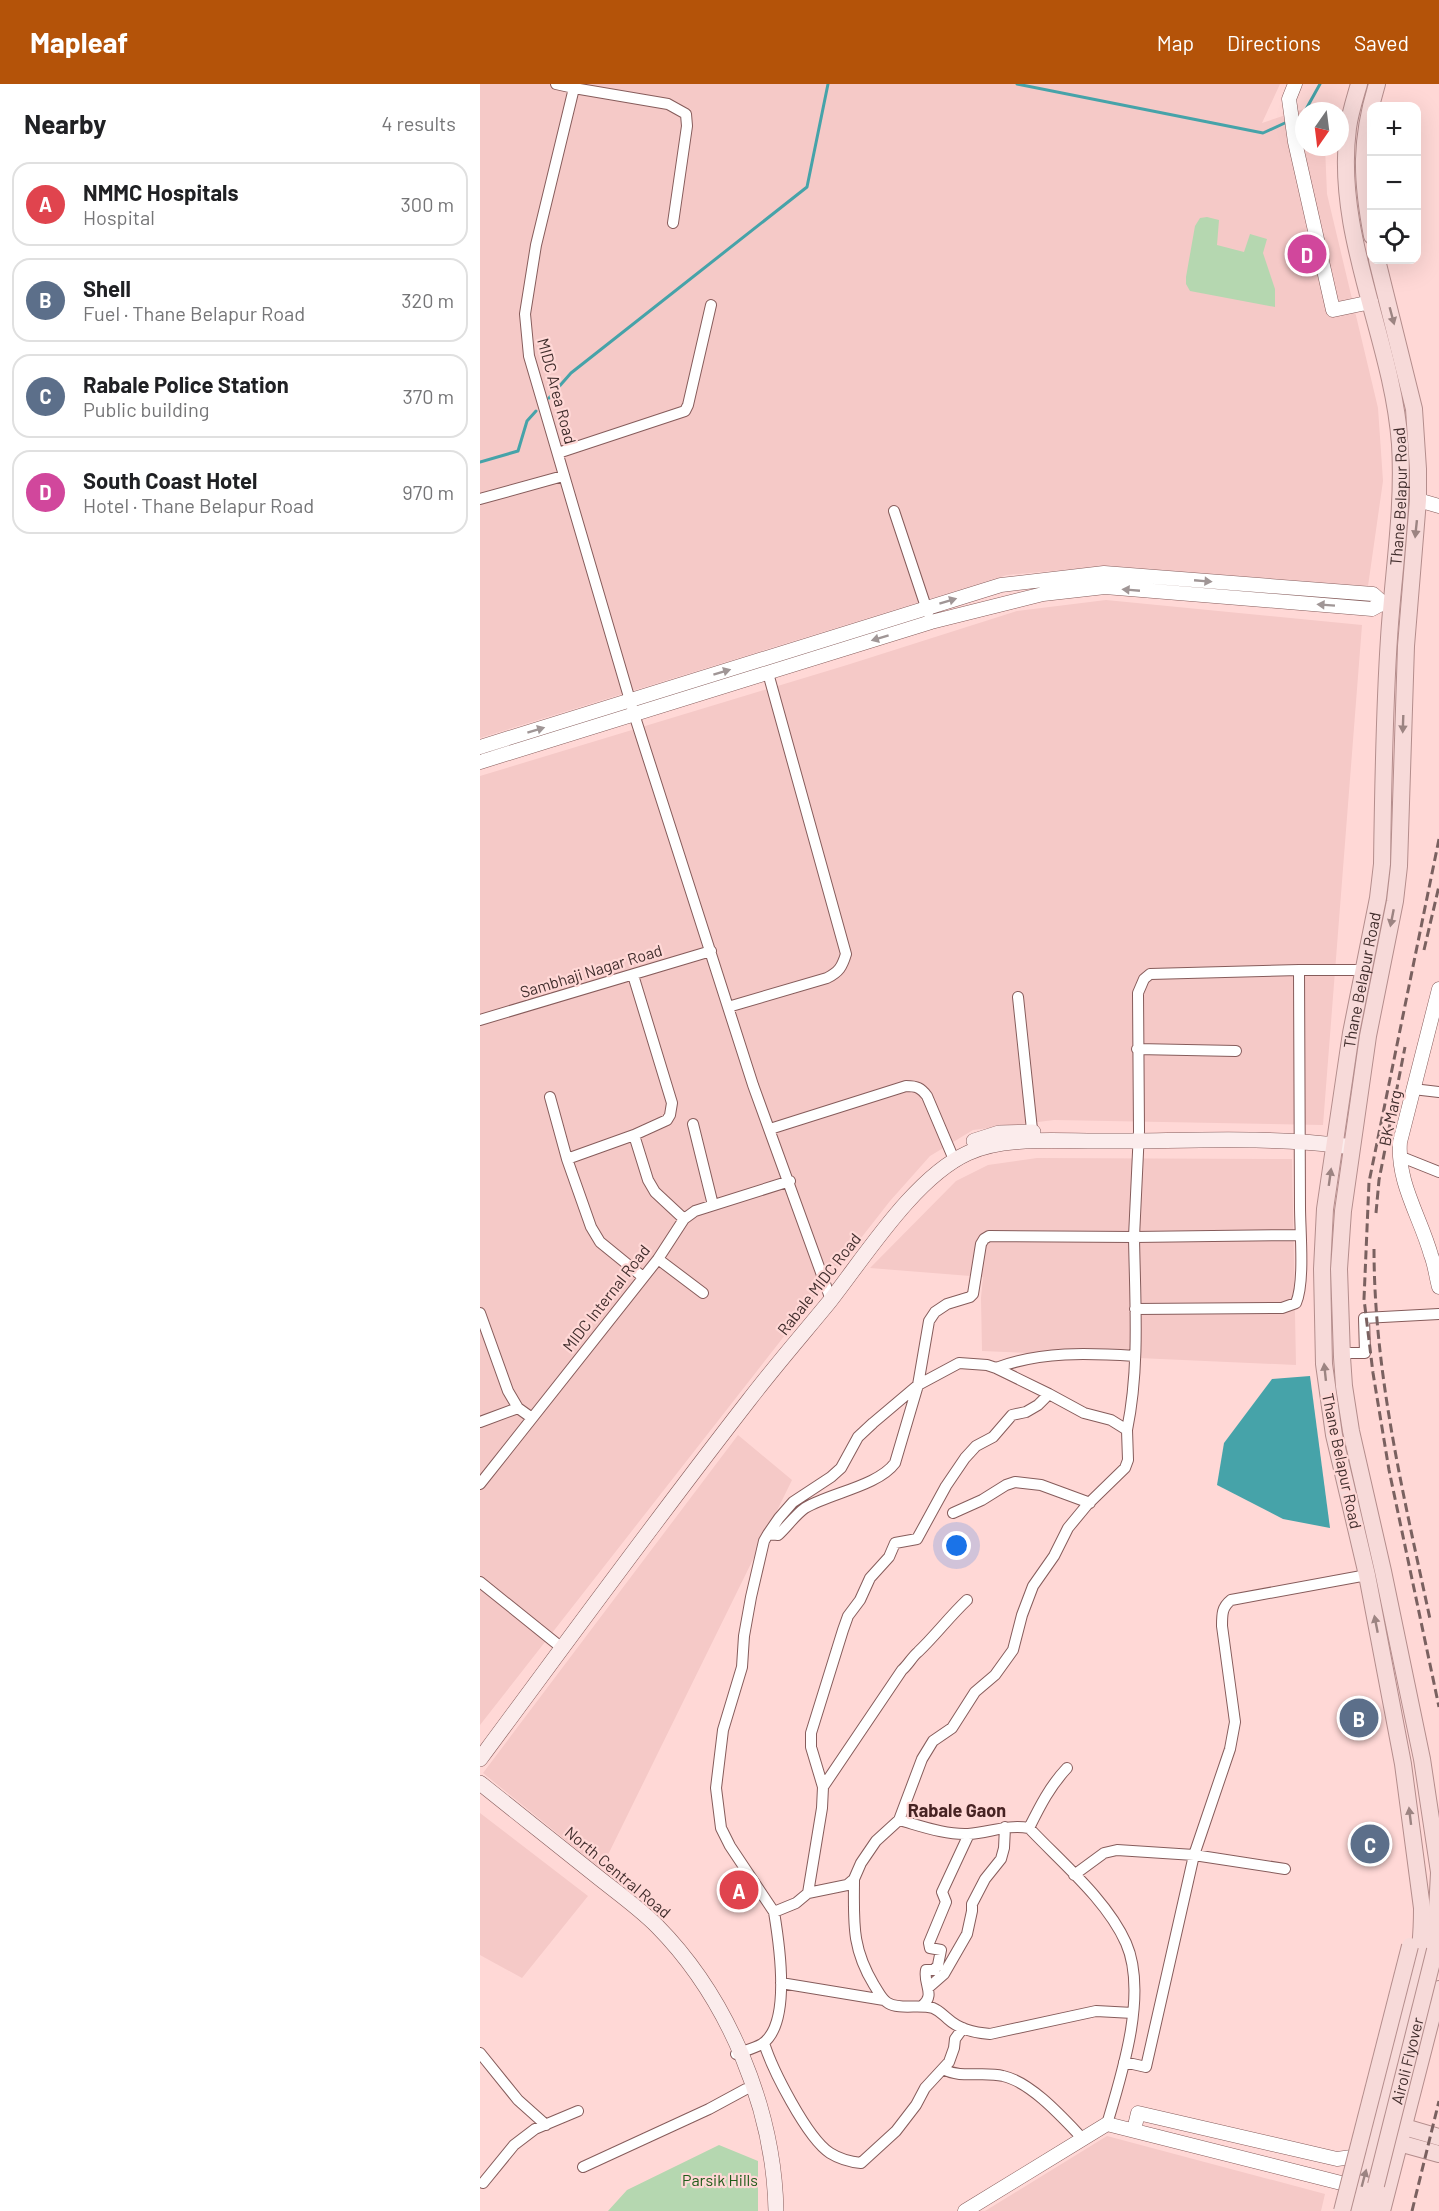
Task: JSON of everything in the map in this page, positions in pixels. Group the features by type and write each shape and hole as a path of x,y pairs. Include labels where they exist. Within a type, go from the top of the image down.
{"main road":[{"name":"Thane Belapur Road","path":"1359,84 1348,127 1346,157 1348,201 1356,245 1389,373 1400,442 1401,500 1387,603 1382,864 1378,898 1351,1033 1324,1228 1322,1269 1324,1364 1334,1435 1366,1575 1403,1764 1417,1875"},
{"path":"1367,213 1363,157 1365,130 1377,84"},
{"name":"Thane Belapur Road","path":"1378,264 1414,409 1418,500 1406,646 1399,866 1395,901 1370,1025 1341,1229 1339,1269 1342,1353 1351,1431 1422,1760 1439,1873"},
{"name":"Rabale MIDC Road","path":"480,1743 559,1645 776,1360 902,1202 936,1175 953,1157 984,1146 1033,1137 1139,1136 1176,1140 1299,1138 1352,1141"},
{"name":"Rabale MIDC Road","path":"480,1759 559,1645"},
{"name":"North Central Road","path":"480,1783 657,1926 702,1980 737,2053 764,2123 772,2161 776,2211"},
{"name":"North Central Road","path":"480,1795 605,1891 653,1932 686,1969 737,2053 754,2112 764,2162 768,2211"},
{"name":"Airoli Flyover","path":"1370,2211 1435,1950 1439,1873"},
{"path":"1356,2211 1419,1958 1422,1908 1417,1875"},
{"name":"Airoli Flyover","path":"1342,2211 1410,1946 1417,1875"},
{"path":"1382,2211 1439,1989"},
{"path":"1378,2120 1401,2135 1439,2154"},
{"path":"1373,2145 1401,2135 1439,2137"}],"street":[{"path":"556,84 668,104 686,114 687,126 673,223"},
{"path":"1295,84 1289,99 1295,142 1333,310 1371,302"},
{"name":"MIDC Area Road","path":"574,88 536,245 525,314 529,356 632,707 728,1006 829,1295"},
{"path":"558,453 685,411 711,305"},
{"path":"480,499 563,476"},
{"path":"1418,500 1439,506"},
{"path":"894,511 931,622"},
{"path":"632,707 768,673 1043,587 1104,573 1373,594 1387,603"},
{"path":"1161,592 1162,578"},
{"path":"480,762 511,745 1001,585 1105,587 1372,609 1387,603"},
{"path":"728,1006 827,978 843,966 846,954 768,673"},
{"path":"480,747 511,745"},
{"name":"Sambhaji Nagar Road","path":"480,1020 711,951"},
{"path":"1135,1309 1282,1308 1292,1306 1299,1297 1299,970"},
{"path":"884,2000 860,1960 855,1941 854,1879 861,1863 876,1841 898,1820 922,1759 933,1741 952,1728 975,1692 995,1675 1013,1650 1022,1615 1033,1586 1054,1556 1068,1528 1125,1468 1128,1460 1127,1430 1134,1386 1135,1356 1134,1237 1139,1136 1137,993 1144,979 1150,974 1363,970"},
{"path":"567,1159 634,1135 667,1120 670,1115 672,1103 633,975"},
{"name":"BK Marg","path":"1439,989 1400,1142 1399,1156 1404,1185 1431,1254 1439,1287"},
{"path":"1018,997 1033,1137"},
{"path":"1137,1049 1236,1051"},
{"path":"770,1129 906,1086 915,1086 927,1096 953,1157"},
{"path":"1413,1089 1439,1092"},
{"path":"550,1097 567,1159 591,1227 600,1242 643,1277"},
{"path":"693,1124 713,1205"},
{"path":"634,1135 648,1180 655,1192 684,1219 695,1211 790,1182"},
{"path":"1399,1156 1439,1172"},
{"name":"MIDC Internal Road","path":"480,1484 658,1259 684,1219"},
{"path":"768,1534 778,1535 805,1509 869,1481 891,1468 898,1455 918,1386 929,1321 940,1308 973,1294 981,1244 989,1236 1300,1235"},
{"path":"658,1259 703,1293"},
{"path":"480,1313 508,1391 518,1408 532,1418"},
{"path":"1342,1353 1365,1353 1365,1318 1439,1314"},
{"path":"996,1368 1017,1360 1041,1356 1085,1353 1135,1356"},
{"path":"737,2053 764,2043 777,2020 780,2006 781,1957 774,1912 729,1846 721,1828 716,1788 723,1730 742,1666 744,1636 751,1597 764,1541 768,1534 793,1502 841,1468 858,1437 918,1386 959,1363 996,1368 1084,1413 1111,1420 1127,1430"},
{"path":"808,1893 822,1808 823,1787 811,1747 811,1733 848,1616 860,1600 870,1578 889,1557 895,1543 917,1539 946,1486 970,1452 993,1437 1012,1415 1026,1412 1038,1405 1049,1394"},
{"path":"480,1422 518,1408"},
{"path":"953,1513 1015,1482 1060,1491 1090,1503"},
{"path":"1124,2062 1146,2067 1194,1855 1230,1749 1234,1722 1222,1626 1222,1613 1226,1604 1232,1600 1366,1575"},
{"path":"480,1582 559,1645"},
{"path":"823,1787 902,1670 967,1600"},
{"path":"1029,1828 1042,1802 1067,1768"},
{"path":"898,1820 929,1828 969,1834 1005,1827 1029,1828 1105,1910 1128,1946 1136,1994 1124,2062 1107,2124"},
{"path":"928,1988 944,1974 967,1934 972,1904 985,1879 1001,1859 1005,1827"},
{"path":"922,2006 930,1996 926,1970 934,1970 939,1958 940,1950 930,1948 929,1943 946,1902 942,1892 969,1834"},
{"path":"1074,1875 1104,1853 1117,1850 1194,1855 1285,1869"},
{"path":"774,1912 796,1903 808,1893 840,1887 854,1879"},
{"path":"781,1983 884,2000 897,2006 922,2006 942,2013 963,2028 978,2033 990,2034 1096,2011 1133,2013"},
{"path":"764,2043 770,2062 810,2131 829,2153 858,2163 867,2159 880,2143 896,2131 916,2105 925,2088 952,2056 955,2039 963,2028"},
{"path":"480,2053 518,2100 546,2125"},
{"path":"943,2069 958,2074 1004,2076 1035,2093 1083,2139"},
{"path":"584,2167 709,2109 746,2089"},
{"path":"481,2184 514,2145 535,2129 578,2111"},
{"path":"1134,2130 1138,2113"},
{"path":"965,2211 1107,2124 1138,2113 1337,2159 1363,2154 1373,2145"},
{"path":"1107,2124 1349,2185"}],"shaded area":[{"path":"480,84 1280,84 1262,123 1295,112 1295,156 1325,156 1327,194 1378,408 1383,481 1368,586 1108,566 1007,575 480,738"},
{"path":"1106,600 1362,625 1323,1125 1054,1120 973,1130 930,1156 890,1201 480,1725 480,776 1017,611"},
{"path":"1037,1158 1292,1159 1296,1365 982,1351 983,1277 870,1268 956,1181 988,1165"},
{"path":"738,1435 792,1480 601,1869 483,1773"},
{"path":"480,1813 588,1896 522,1978 480,1955"},
{"path":"1107,2136 1325,2194 1321,2211 985,2211"}],"green space":[{"path":"1200,218 1219,220 1217,245 1244,252 1250,234 1267,239 1263,253 1275,289 1275,307 1190,291 1186,284 1186,277 1195,226"},
{"name":"Parsik Hills","path":"719,2145 758,2161 758,2211 608,2211 627,2190"}],"water":[{"path":"1310,1376 1330,1528 1283,1519 1217,1485 1224,1443 1272,1379"}],"waterway":[{"path":"549,398 571,373 807,187 828,84"},
{"path":"1017,84 1263,133 1287,122"},
{"path":"1310,102 1320,84"},
{"path":"480,462 518,451 527,421 536,411"}],"railway":[{"path":"1439,839 1369,1182 1364,1299 1389,1470 1439,1707"},
{"path":"1424,950 1439,886"},
{"path":"1376,1213 1379,1180 1405,1047"},
{"path":"1374,1249 1375,1296 1385,1389 1392,1435 1430,1619"},
{"path":"1412,2211 1439,2101"}],"place":[{"name":"South Coast Hotel","path":"1307,254"},
{"name":"Shell","path":"1359,1718"},
{"name":"Rabale Police Station","path":"1370,1844"},
{"name":"NMMC Hospitals","path":"739,1890"}],"district":[{"name":"Rabale Gaon","path":"957,1811"}]}
